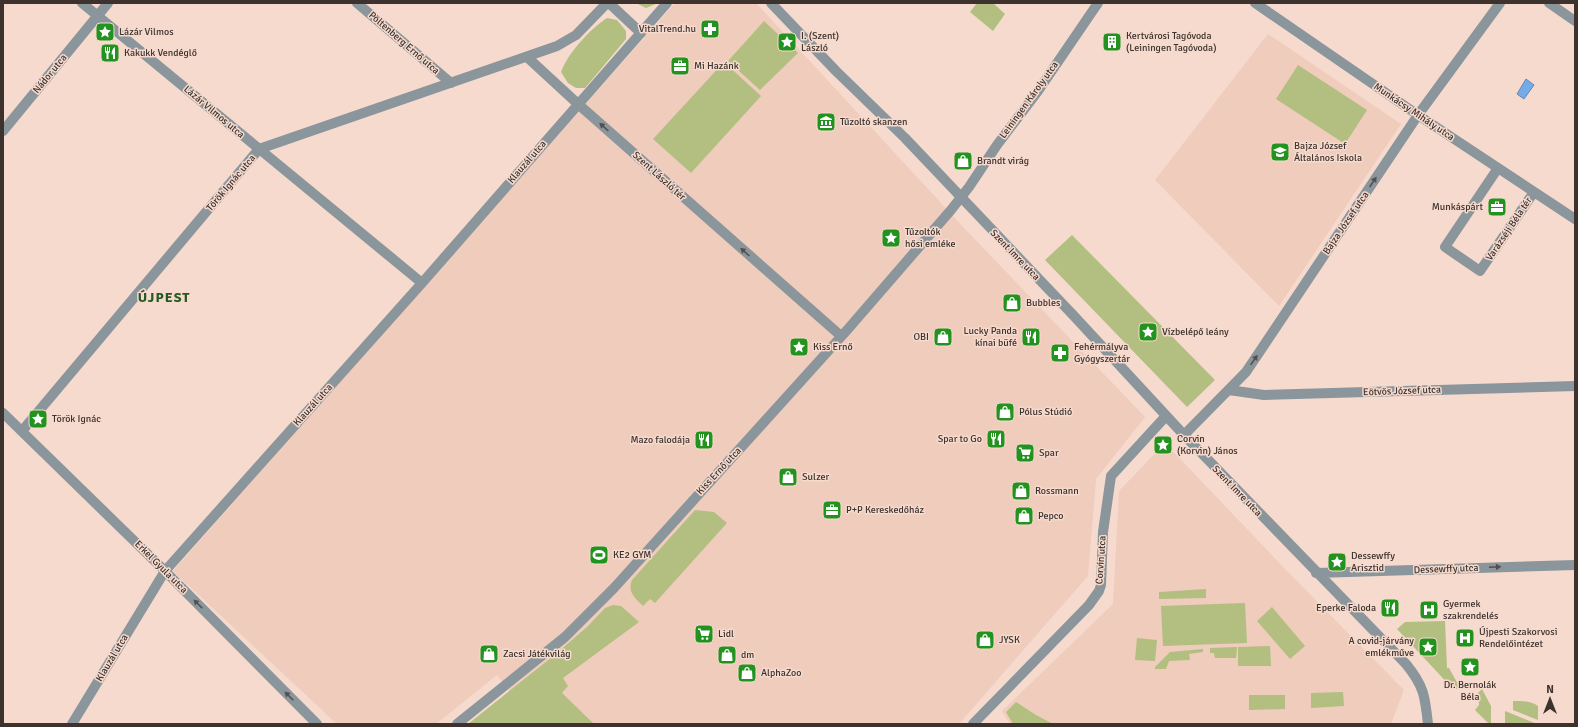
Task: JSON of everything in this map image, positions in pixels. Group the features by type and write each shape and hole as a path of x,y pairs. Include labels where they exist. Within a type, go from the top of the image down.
{"street":[{"name":"Lázár Vilmos utca","path":"82,3 422,283"},
{"name":"Nádor utca","path":"3,131 108,3"},
{"name":"Pöltenberg Ernő utca","path":"357,3 451,84"},
{"path":"641,33 608,3 576,35 557,46 527,57 578,104 641,33 667,3"},
{"path":"771,3 836,71 905,138 961,197"},
{"name":"Leiningen Károly utca","path":"961,197 997,145 1038,91 1098,3"},
{"name":"Munkácsy Mihály utca","path":"1256,3 1418,115 1575,219"},
{"name":"Bajza József utca","path":"1184,435 1229,390 1254,360 1418,115 1500,3"},
{"path":"1549,3 1575,21"},
{"name":"Török Ignác utca","path":"22,431 259,149 527,57"},
{"name":"Szent László tér","path":"578,104 841,336"},
{"name":"Klauzál utca","path":"72,724 165,571 422,283 578,104"},
{"name":"Varázséji Béla tér","path":"1498,168 1445,247 1480,271 1534,192"},
{"name":"Kiss Ernő utca","path":"457,724 565,637 614,588 841,336 961,197"},
{"name":"Szent Imre utca","path":"961,197 1184,435 1316,573 1384,641 1417,678 1426,698 1428,724"},
{"name":"Eötvös József utca","path":"1229,390 1264,395 1575,386"},
{"name":"Erkel Gyula utca","path":"3,413 165,571 317,724"},
{"name":"Corvin utca","path":"973,724 1090,604 1099,591 1101,585 1103,532 1111,476 1166,416"},
{"name":"Dessewffy utca","path":"1316,573 1575,565"}],"shaded area":[{"path":"675,3 756,3 966,230 1145,417 1096,479 1088,576 959,724 535,724 497,675 436,724 337,724 173,571"},
{"name":"Bajza József Általános Iskola","path":"1268,34 1401,124 1279,306 1155,180"},
{"path":"1165,443 1287,571 1404,690 1391,724 1010,724 1002,711 1113,604 1119,491"}],"green space":[{"path":"636,3 658,3 646,8"},
{"path":"977,3 993,3 1005,14 993,31 970,12"},
{"path":"607,18 617,20 626,31 626,39 585,88 576,88 568,83 561,72 564,65 580,42"},
{"path":"764,21 798,53 760,90 728,61"},
{"path":"724,62 761,96 691,173 653,139"},
{"path":"1298,65 1367,110 1345,144 1276,99"},
{"path":"1072,235 1215,380 1187,407 1045,260"},
{"path":"695,510 714,512 727,523 655,603 650,599 643,606 631,591 630,588 632,580"},
{"path":"1206,589 1206,598 1159,599 1159,592"},
{"path":"1245,603 1247,643 1163,646 1161,606"},
{"path":"613,605 621,606 639,622 563,678 568,686 562,693 594,724 468,724 557,653 588,626 605,608"},
{"path":"1272,607 1305,646 1290,659 1257,621"},
{"path":"1445,621 1447,668 1449,668 1459,686 1457,689 1452,688 1397,629 1405,622"},
{"path":"1137,638 1157,640 1155,661 1135,660"},
{"path":"1270,646 1271,666 1238,666 1238,647"},
{"path":"1237,647 1236,658 1215,658 1214,653 1210,653 1210,648"},
{"path":"1203,649 1203,652 1189,654 1190,660 1169,661 1166,669 1155,669 1155,667 1170,652"},
{"path":"1482,689 1491,706 1491,724 1489,724 1475,710 1479,705 1478,693"},
{"path":"1343,692 1344,706 1311,708 1311,693"},
{"path":"1249,695 1285,695 1285,709 1249,710"},
{"path":"1513,701 1529,702 1538,706 1538,720 1513,710"},
{"path":"1016,702 1053,724 1013,724 1006,712"},
{"path":"1505,711 1537,724 1505,724"}],"water":[{"path":"1526,79 1534,85 1524,99 1517,94"}],"place":[{"name":"VitalTrend.hu","path":"710,29"},
{"name":"Lázár Vilmos","path":"105,32"},
{"name":"I. (Szent) László","path":"787,42"},
{"name":"Kertvárosi Tagóvoda (Leiningen Tagóvoda)","path":"1112,42"},
{"name":"Kakukk Vendéglő","path":"110,53"},
{"name":"Mi Hazánk","path":"680,66"},
{"name":"Tűzoltó skanzen","path":"826,122"},
{"name":"Bajza József Általános Iskola","path":"1280,152"},
{"name":"Brandt virág","path":"963,161"},
{"name":"Munkáspárt","path":"1497,207"},
{"name":"Tűzoltók hősi emléke","path":"891,238"},
{"name":"Bubbles","path":"1012,303"},
{"name":"Vízbelépő leány","path":"1148,332"},
{"name":"OBI","path":"943,337"},
{"name":"Lucky Panda kínai büfé","path":"1031,337"},
{"name":"Kiss Ernő","path":"799,347"},
{"name":"Fehérmályva Gyógyszertár","path":"1060,353"},
{"name":"Pólus Stúdió","path":"1005,412"},
{"name":"Török Ignác","path":"38,419"},
{"name":"Spar to Go","path":"996,439"},
{"name":"Mazo falodája","path":"704,440"},
{"name":"Corvin (Korvin) János","path":"1163,445"},
{"name":"Spar","path":"1025,453"},
{"name":"Sulzer","path":"788,477"},
{"name":"Rossmann","path":"1021,491"},
{"name":"P+P Kereskedőház","path":"832,510"},
{"name":"Pepco","path":"1024,516"},
{"name":"KE2 GYM","path":"599,555"},
{"name":"Dessewffy Arisztid","path":"1337,562"},
{"name":"Eperke Faloda","path":"1390,608"},
{"name":"Gyermek szakrendelés","path":"1429,610"},
{"name":"Lidl","path":"704,634"},
{"name":"Újpesti Szakorvosi Rendelőintézet","path":"1465,638"},
{"name":"JYSK","path":"985,640"},
{"name":"A covid-járvány emlékműve","path":"1428,647"},
{"name":"Zacsi Játékvilág","path":"489,654"},
{"name":"dm","path":"727,655"},
{"name":"Dr. Bernolák Béla","path":"1470,667"},
{"name":"AlphaZoo","path":"747,673"}],"district":[{"name":"ÚJPEST","path":"164,297"}]}
